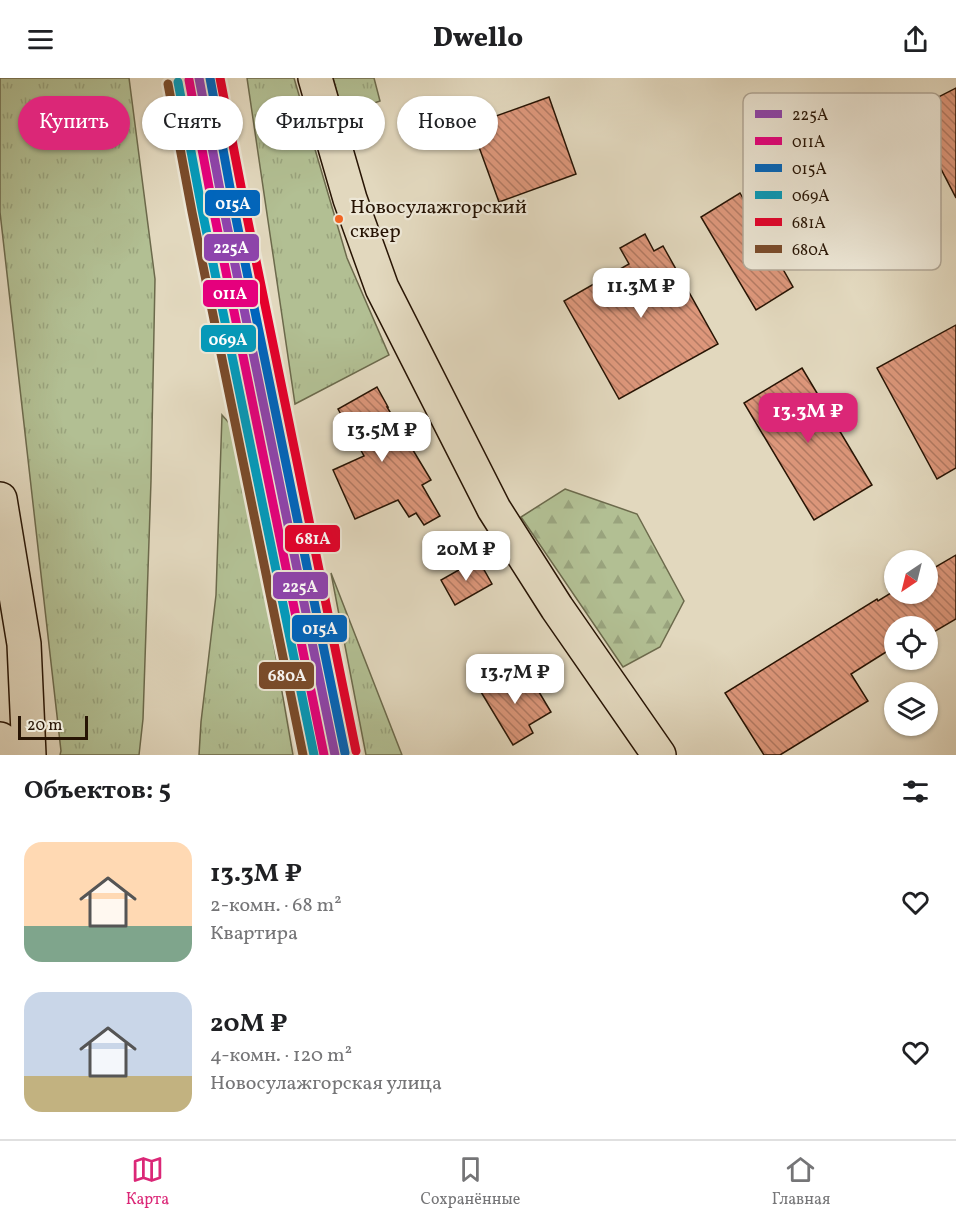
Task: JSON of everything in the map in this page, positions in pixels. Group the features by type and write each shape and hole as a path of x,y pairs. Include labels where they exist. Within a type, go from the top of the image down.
{"main road":[{"path":"315,78 350,199 382,288 494,509 557,608 659,755"},
{"path":"0,498 24,644 29,755"},
{"path":"0,739 10,746 16,755"}],"green space":[{"path":"0,78 129,78 155,279 143,719 139,755 60,755 0,212"},
{"path":"247,78 294,78 299,96 255,96 255,132"},
{"path":"333,78 374,78 379,96 338,96"},
{"path":"258,150 315,150 347,258 389,355 295,404"},
{"path":"222,415 237,432 293,755 199,755 216,595"},
{"path":"565,489 637,514 684,601 660,647 623,667 521,517"},
{"path":"331,573 402,755 366,755"}],"building":[{"path":"956,88 956,198 941,169 941,96"},
{"path":"549,97 576,174 499,202 480,150 498,150 498,115"},
{"path":"740,193 743,198 743,270 783,270 793,287 756,310 701,217"},
{"path":"645,234 654,251 663,246 718,344 619,399 564,301 629,264 620,248"},
{"path":"956,325 956,468 937,479 877,368"},
{"path":"802,368 872,485 814,520 744,403"},
{"path":"377,387 431,480 422,485 440,516 424,525 416,513 409,517 398,500 355,519 333,470 364,456 338,409"},
{"path":"956,555 956,619 938,630 938,616 884,616 884,653 851,674 868,701 780,755 764,755 725,693 877,599 878,601 884,597 884,604 938,604 938,566"},
{"path":"478,559 492,584 455,605 441,580"},
{"path":"527,672 551,712 529,725 533,733 513,745 478,687 498,675 504,686"}],"transit line":[{"name":"225А","path":"199,78 335,755"},
{"name":"015А","path":"210,78 233,204 345,753"},
{"name":"681А","path":"220,78 356,751"},
{"name":"011А","path":"189,80 324,755"},
{"name":"069А","path":"178,82 202,210 314,755"},
{"name":"680А","path":"168,84 303,755"}],"place":[{"name":"Новосулажгорский сквер","path":"339,219"}]}
